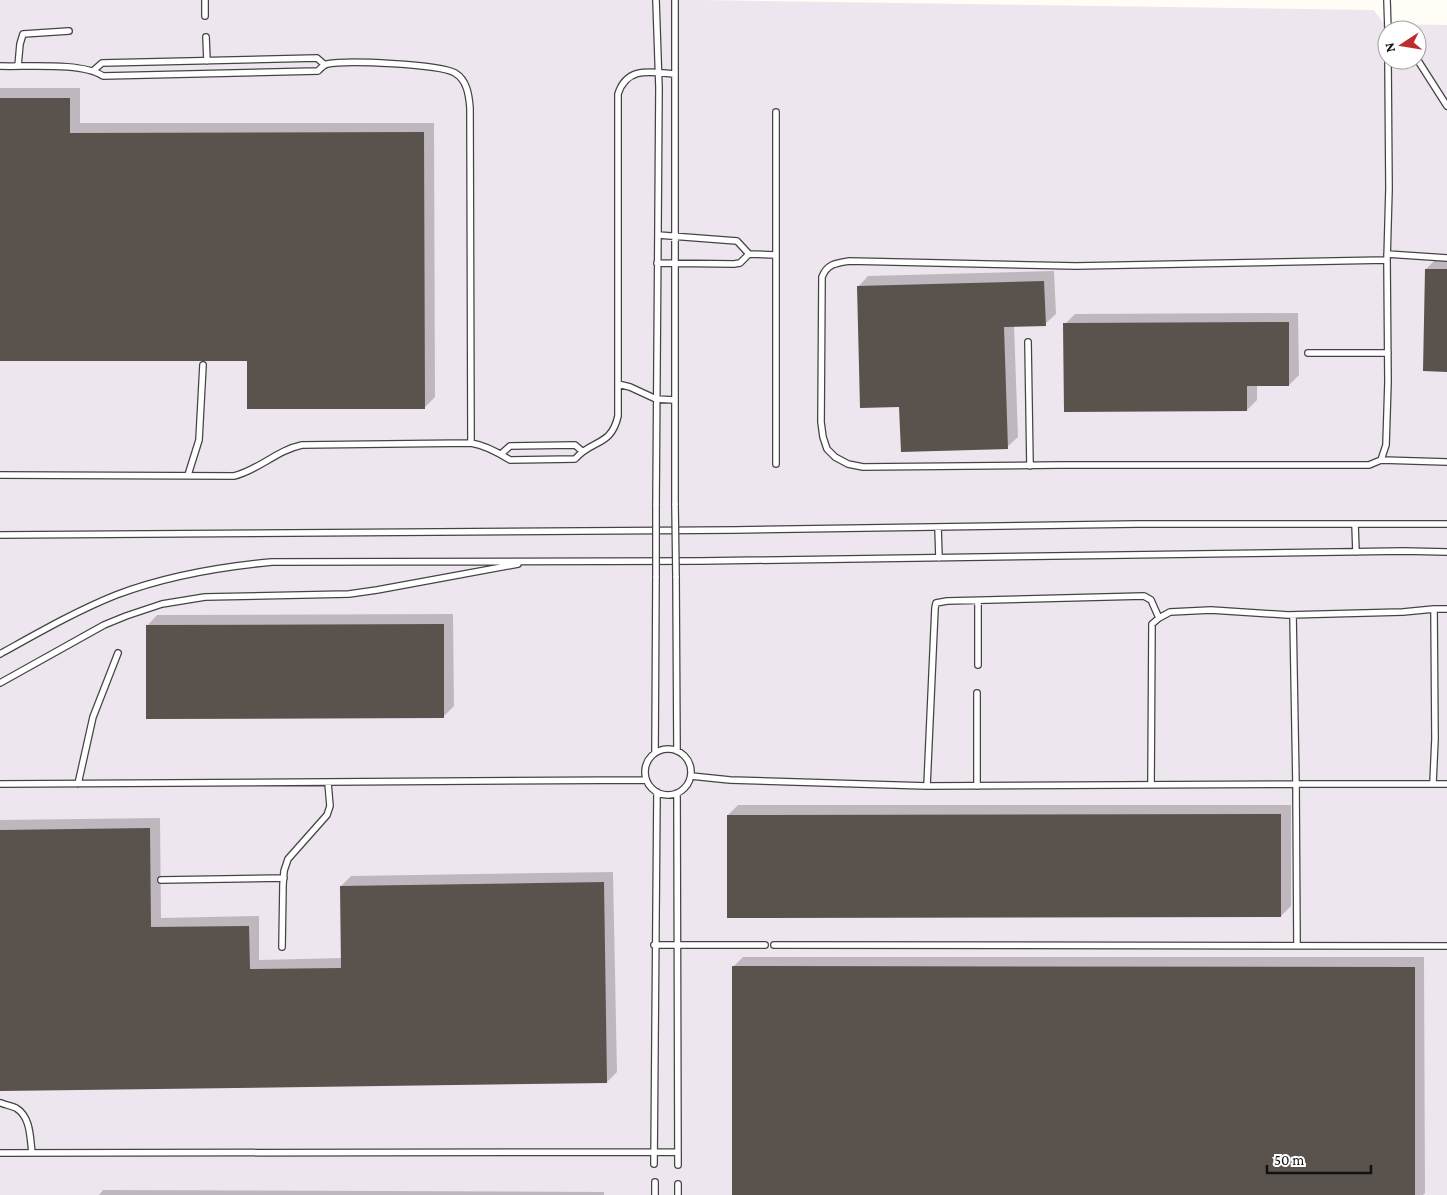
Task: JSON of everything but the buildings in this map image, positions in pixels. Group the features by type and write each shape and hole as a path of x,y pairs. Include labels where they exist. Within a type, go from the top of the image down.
{"lane":[{"path":"205,0 205,16"},
{"path":"655,753 658,235 656,0"},
{"path":"675,0 674,400 677,751"},
{"path":"1387,0 1388,20"},
{"path":"18,66 23,34 69,31"},
{"path":"206,37 206,61"},
{"path":"94,70 102,63 317,58 325,65"},
{"path":"0,66 75,68 94,70 103,76 318,71 325,65 361,63 420,66 456,74 464,82 468,92 470,108 471,443"},
{"path":"1381,460 1386,445 1388,353 1387,257 1390,189 1388,70"},
{"path":"1424,70 1447,106"},
{"path":"0,475 234,476 244,474 293,447 302,445 471,443 501,454 510,460 576,459 582,451 607,438 615,428 618,416 618,94 621,86 632,75 640,72 674,74"},
{"path":"776,112 776,464"},
{"path":"658,235 737,241 749,254 776,255"},
{"path":"657,263 734,264 740,263 749,254"},
{"path":"1447,258 1387,257 1076,266 848,261 830,265 822,277 821,422 827,449 835,457 848,464 863,467 1370,465 1381,460 1447,462"},
{"path":"1028,342 1030,466"},
{"path":"1308,353 1388,353"},
{"path":"188,475 199,440 203,365"},
{"path":"618,384 630,387 656,400 674,400"},
{"path":"501,454 510,446 575,445 582,451"},
{"path":"0,535 1137,524 1447,524"},
{"path":"1355,524 1356,552"},
{"path":"938,527 939,558"},
{"path":"0,654 115,595 173,577 212,569 272,562 527,562 1447,552"},
{"path":"0,683 104,625 162,604 205,596 349,594 527,562"},
{"path":"928,786 936,603 1144,596 1150,600 1159,618"},
{"path":"978,601 978,665"},
{"path":"1151,785 1152,624 1159,618 1170,612 1211,610 1293,615 1403,612 1447,608"},
{"path":"1433,783 1435,739 1434,609"},
{"path":"1293,615 1297,946"},
{"path":"78,784 93,717 118,653"},
{"path":"977,693 977,786"},
{"path":"669,749 677,751 688,761 691,776 684,789 677,794 670,795 657,792 649,786 644,772 646,765 655,753 669,749"},
{"path":"691,776 730,780 928,786 1447,784"},
{"path":"0,784 646,780"},
{"path":"282,946 284,878 288,858 327,815 330,806 328,783"},
{"path":"654,1164 654,945 657,792"},
{"path":"677,794 678,1165"},
{"path":"161,880 284,878"},
{"path":"654,945 765,945"},
{"path":"774,945 1447,946"},
{"path":"1,1103 16,1108 25,1117 32,1153"},
{"path":"0,1153 678,1152"},
{"path":"655,1182 655,1195"},
{"path":"678,1184 678,1195"}],"shaded area":[{"path":"0,0 700,0 1374,10 1381,20 1377,20 1377,70 1427,70 1427,25 1447,25 1447,1195 0,1195"}]}
